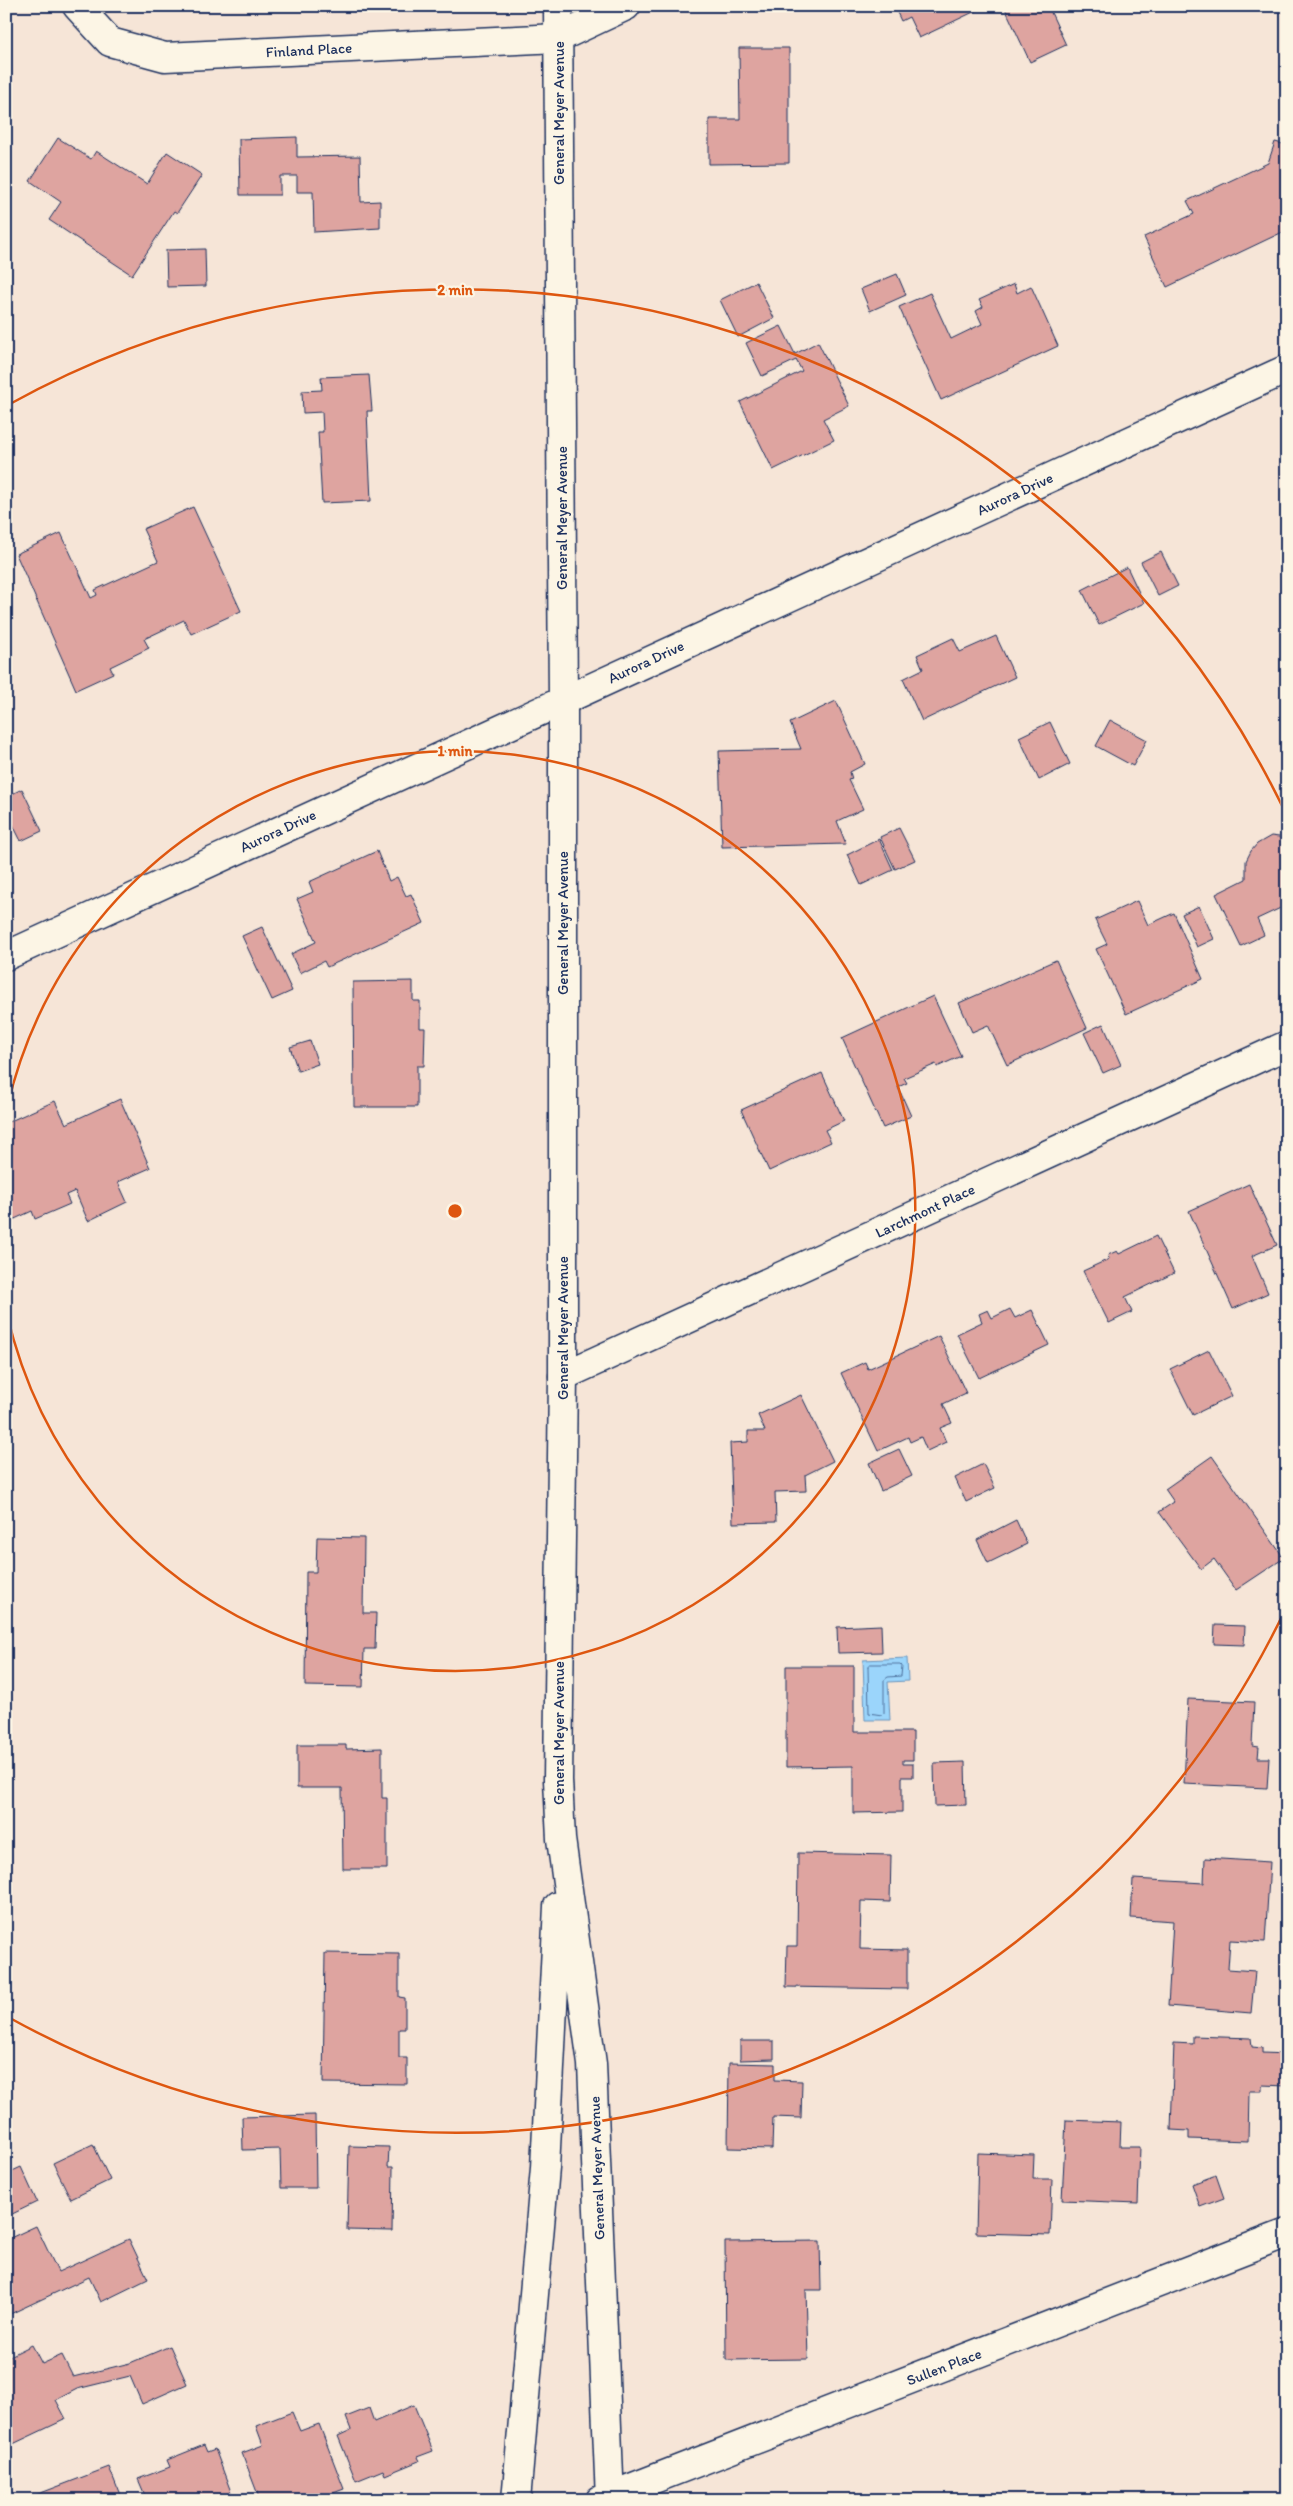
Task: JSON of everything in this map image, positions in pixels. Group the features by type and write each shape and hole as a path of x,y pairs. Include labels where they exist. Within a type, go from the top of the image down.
{"street":[{"name":"Finland Place","path":"77,6 110,42 165,57 558,38"},
{"name":"General Meyer Avenue","path":"558,6 563,700 563,1376 558,1780 561,1839 592,2064 607,2499"},
{"path":"558,38 626,6"},
{"name":"Aurora Drive","path":"6,956 1287,369"},
{"name":"Larchmont Place","path":"563,1376 1287,1045"},
{"name":"General Meyer Avenue","path":"516,2500 545,2168 561,1839"},
{"name":"Sullen Place","path":"607,2499 1287,2233"}],"water":[{"path":"907,1658 908,1681 888,1682 890,1720 865,1720 863,1660"}],"building":[{"path":"894,6 986,6 919,38 909,17 901,21"},
{"path":"1004,6 1048,6 1066,45 1030,62"},
{"path":"739,48 789,48 789,163 709,164 709,119 740,119"},
{"path":"297,137 297,157 360,156 361,202 380,201 380,228 314,232 313,192 297,192 297,176 280,176 280,195 240,195 239,139"},
{"path":"58,138 91,159 96,151 147,184 167,152 202,175 177,213 174,211 132,275 49,220 61,202 30,181"},
{"path":"1275,142 1287,145 1287,230 1167,287 1144,237 1194,214 1187,201 1268,163"},
{"path":"205,249 206,286 167,287 166,250"},
{"path":"897,274 906,295 870,311 861,289"},
{"path":"756,282 774,318 738,337 720,300"},
{"path":"1014,284 1017,293 1031,286 1058,346 941,400 899,307 930,293 951,339 982,324 976,311 983,307 979,300"},
{"path":"781,326 795,354 818,342 849,406 823,419 834,440 773,470 740,402 802,371 796,360 762,376 746,343"},
{"path":"369,375 372,411 367,411 371,501 322,503 318,432 323,432 322,412 303,413 302,391 322,390 321,377"},
{"path":"193,507 241,611 191,634 184,620 144,639 149,648 110,667 113,673 76,690 16,554 61,533 91,598 97,595 95,590 158,561 143,529"},
{"path":"1161,552 1178,586 1158,596 1141,562"},
{"path":"1127,567 1144,603 1099,625 1082,590"},
{"path":"996,636 1015,677 922,721 903,679 923,669 917,655 953,638 960,652"},
{"path":"836,701 865,764 850,772 852,779 849,780 863,809 837,821 846,844 722,847 719,751 801,749 790,723"},
{"path":"1110,720 1147,740 1133,766 1096,746"},
{"path":"1050,722 1070,764 1039,780 1019,737"},
{"path":"22,789 42,831 21,841 6,811 6,797"},
{"path":"899,828 915,860 895,869 880,837"},
{"path":"1271,836 1287,838 1287,905 1257,919 1264,935 1241,946 1216,894 1246,879 1246,861 1251,851 1257,844"},
{"path":"879,839 893,870 861,885 847,855"},
{"path":"377,851 389,881 397,877 406,896 411,894 424,923 327,967 324,961 300,973 291,954 316,942 297,899 313,892 309,882"},
{"path":"1137,901 1148,925 1174,913 1203,979 1126,1014 1096,949 1107,944 1095,920"},
{"path":"1199,906 1214,939 1197,947 1182,914"},
{"path":"262,927 292,991 272,1000 242,936"},
{"path":"1056,960 1087,1028 1007,1065 988,1025 972,1032 959,1003"},
{"path":"413,981 413,1001 420,1001 420,1028 425,1028 424,1066 417,1066 417,1107 354,1107 353,982"},
{"path":"933,996 961,1056 937,1067 936,1064 904,1078 907,1083 898,1087 911,1116 883,1128 842,1038"},
{"path":"1103,1024 1121,1065 1103,1073 1084,1033"},
{"path":"310,1041 318,1064 298,1071 290,1047"},
{"path":"822,1073 844,1121 825,1130 831,1142 769,1171 741,1110"},
{"path":"120,1099 150,1168 118,1182 127,1202 88,1221 75,1191 66,1195 70,1204 35,1219 32,1211 6,1223 6,1123 55,1101 66,1124"},
{"path":"1249,1184 1277,1245 1252,1256 1268,1293 1233,1309 1189,1211"},
{"path":"1156,1236 1174,1273 1125,1297 1132,1312 1109,1323 1083,1271 1109,1259 1108,1255 1117,1251 1119,1254"},
{"path":"1010,1309 1015,1318 1032,1310 1049,1345 979,1378 957,1334 982,1322 979,1314 988,1310 992,1318"},
{"path":"939,1336 966,1393 943,1404 952,1423 940,1428 946,1442 927,1451 921,1437 910,1442 908,1437 878,1451 841,1373 865,1362 868,1369"},
{"path":"1209,1350 1232,1396 1193,1415 1170,1369"},
{"path":"801,1395 833,1461 805,1475 806,1491 775,1492 776,1522 733,1523 730,1443 748,1442 748,1431 765,1431 758,1415"},
{"path":"899,1449 912,1476 881,1491 869,1463"},
{"path":"1212,1456 1284,1558 1236,1590 1214,1559 1201,1569 1159,1512 1174,1502 1165,1489"},
{"path":"983,1464 995,1488 966,1502 955,1478"},
{"path":"1016,1520 1027,1544 988,1563 977,1540"},
{"path":"317,1537 364,1538 363,1613 376,1613 375,1649 364,1649 363,1687 305,1686 306,1572 316,1572"},
{"path":"881,1625 882,1652 838,1653 837,1627"},
{"path":"1215,1625 1245,1626 1244,1645 1214,1644"},
{"path":"786,1666 854,1666 854,1732 913,1732 913,1760 903,1760 903,1764 913,1764 913,1777 902,1777 902,1812 853,1813 853,1766 786,1767"},
{"path":"1188,1699 1254,1702 1252,1746 1259,1747 1258,1758 1269,1758 1267,1788 1184,1784"},
{"path":"297,1745 346,1745 346,1749 382,1748 382,1798 387,1798 387,1869 343,1869 342,1788 297,1788"},
{"path":"965,1762 966,1805 935,1806 934,1763"},
{"path":"798,1853 891,1855 890,1902 861,1901 860,1949 907,1950 907,1989 786,1987 787,1946 797,1946"},
{"path":"1205,1858 1270,1862 1265,1942 1230,1940 1228,1969 1255,1971 1251,2013 1168,2006 1173,1921 1131,1918 1133,1879 1204,1883"},
{"path":"325,1953 399,1954 399,1997 405,1998 405,2029 399,2029 399,2058 407,2058 407,2084 323,2083"},
{"path":"1193,2036 1251,2038 1252,2047 1262,2048 1262,2053 1287,2054 1287,2086 1262,2085 1262,2091 1249,2091 1248,2141 1189,2139 1189,2131 1171,2130 1174,2043 1193,2044"},
{"path":"740,2041 774,2041 774,2059 740,2060"},
{"path":"729,2063 775,2064 775,2080 802,2081 801,2118 773,2117 772,2149 728,2148"},
{"path":"315,2115 316,2188 281,2188 280,2149 243,2150 242,2117"},
{"path":"1066,2120 1121,2122 1120,2147 1140,2147 1138,2203 1062,2200"},
{"path":"93,2144 110,2180 71,2199 53,2163"},
{"path":"349,2146 389,2147 388,2167 393,2167 392,2231 347,2230"},
{"path":"978,2153 1034,2155 1033,2179 1052,2179 1050,2235 976,2233"},
{"path":"21,2167 37,2202 6,2217 6,2174"},
{"path":"1216,2175 1224,2198 1200,2207 1192,2184"},
{"path":"36,2226 58,2272 129,2239 148,2279 101,2302 89,2277 6,2316 6,2240"},
{"path":"820,2241 821,2290 806,2290 808,2359 726,2360 725,2242"},
{"path":"32,2345 42,2364 62,2355 73,2377 130,2363 170,2346 187,2384 142,2404 130,2376 77,2389 56,2400 66,2419 13,2444 6,2429 6,2358"},
{"path":"414,2405 433,2451 417,2457 419,2461 385,2475 383,2470 356,2481 338,2436 351,2430 346,2417 369,2408 374,2422"},
{"path":"292,2412 300,2431 319,2424 344,2489 328,2495 329,2500 260,2500 242,2453 263,2445 256,2426"},
{"path":"204,2445 207,2452 215,2449 234,2500 147,2500 138,2479 170,2467 167,2460"},
{"path":"109,2467 122,2500 35,2500 33,2496"}]}
